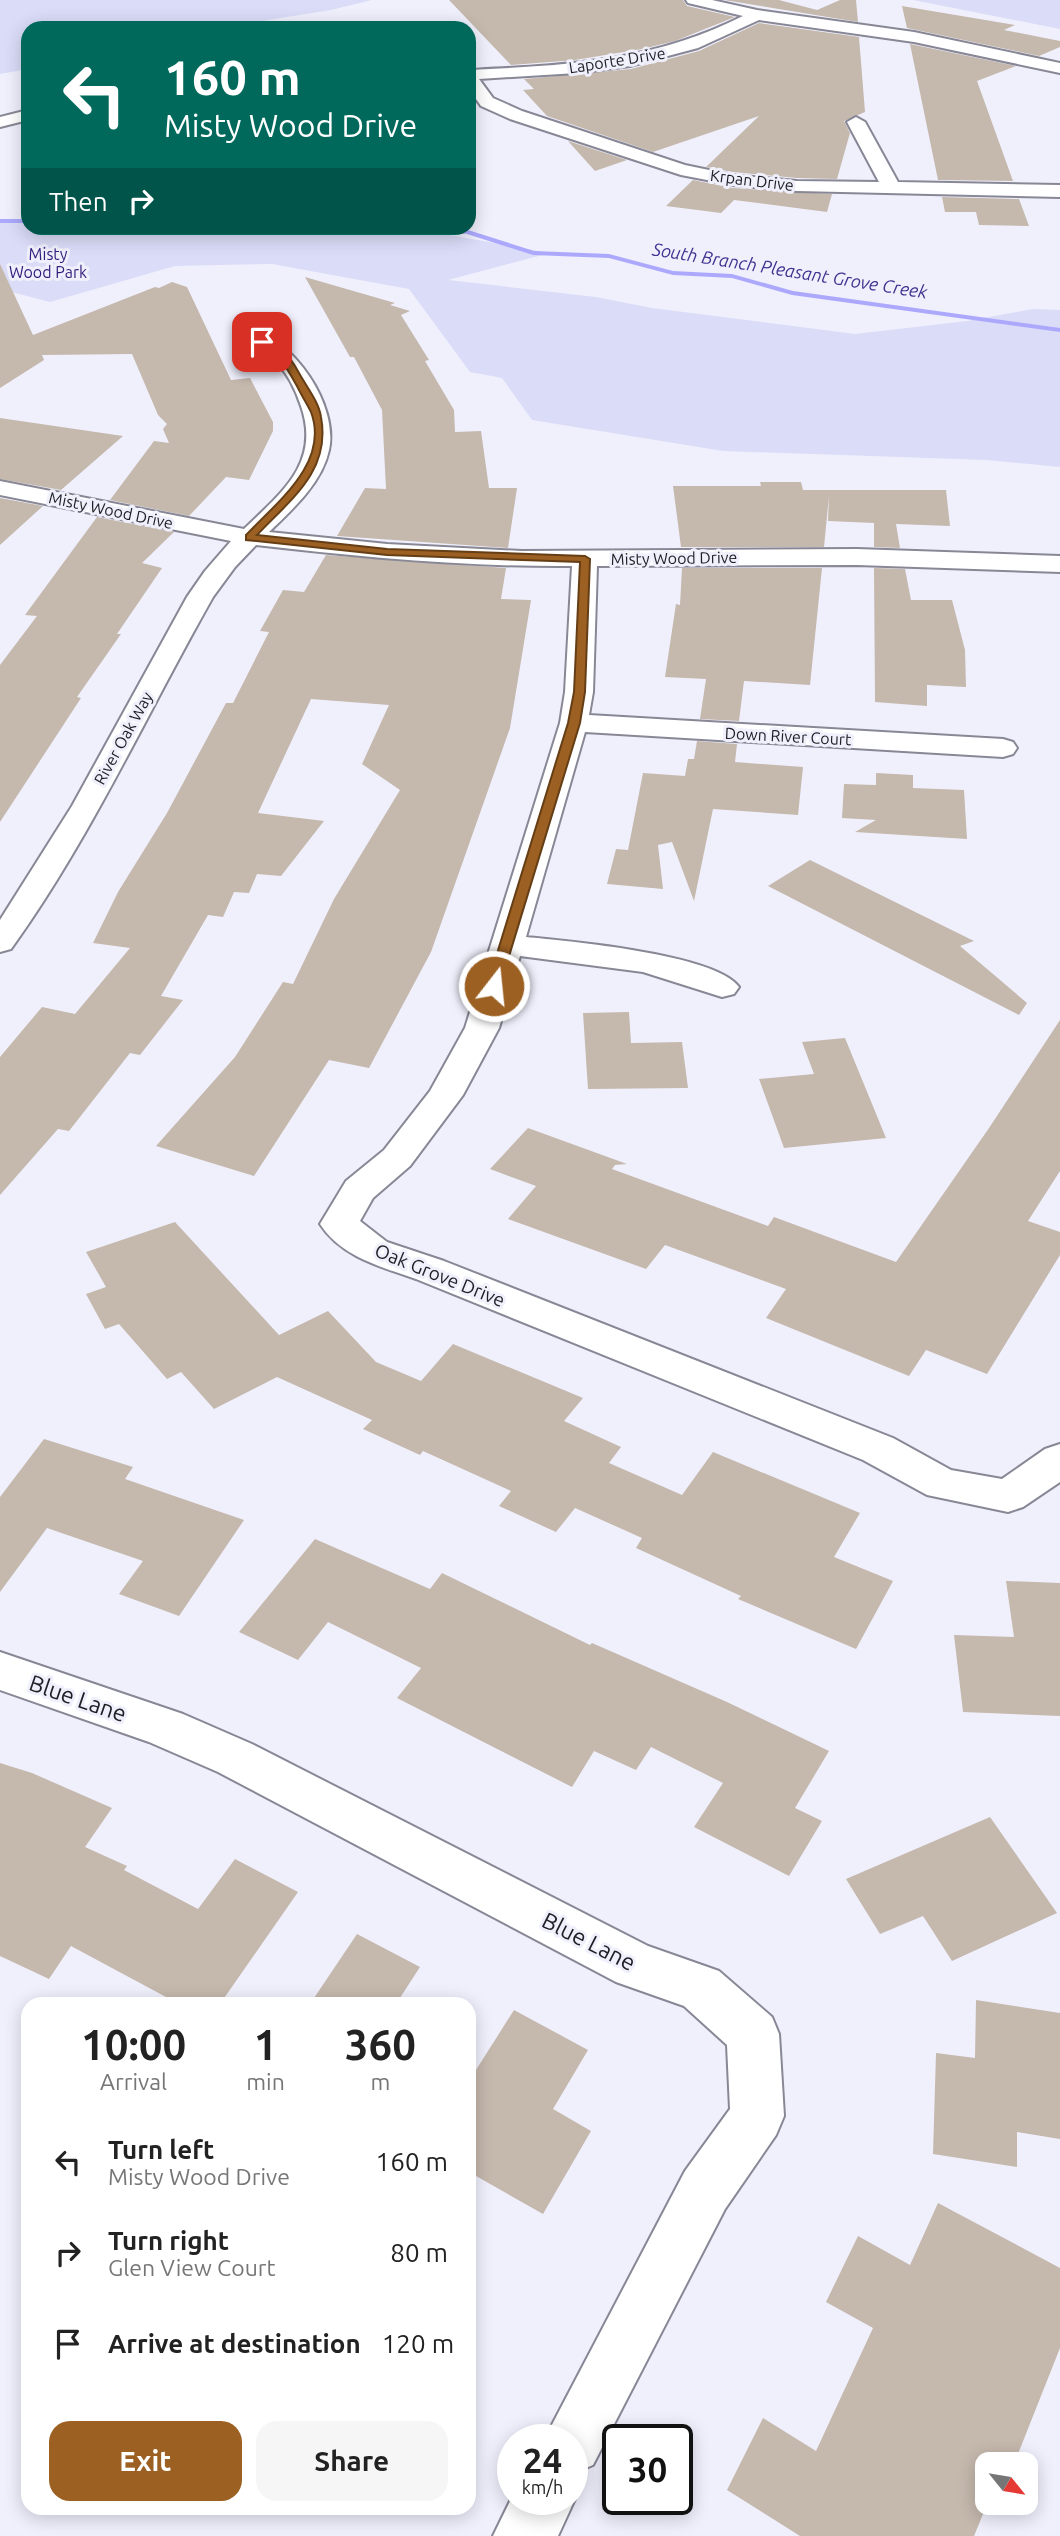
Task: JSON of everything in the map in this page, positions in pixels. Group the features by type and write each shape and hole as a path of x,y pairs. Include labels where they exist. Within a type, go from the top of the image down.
{"street":[{"path":"693,0 757,15 914,37 1060,68"},
{"name":"Laporte Drive","path":"476,75 632,61 684,48 757,15"},
{"name":"Krpan Drive","path":"476,86 487,102 516,115 681,170 733,180 797,186 1060,191"},
{"path":"0,122 21,117"},
{"path":"856,122 891,187"},
{"name":"River Oak Way","path":"0,942 28,906 209,583 287,499 314,465 319,432 316,414 288,361 275,349 250,335"},
{"name":"Misty Wood Drive","path":"0,488 250,537 387,552 585,559 857,556 1060,564"},
{"name":"Oak Grove Drive","path":"585,559 579,692 574,723 482,1028 445,1095 397,1158 359,1189 339,1224 374,1251 430,1270 878,1449 942,1484 1008,1496 1060,1460"},
{"name":"Down River Court","path":"574,723 1003,748"},
{"path":"506,945 645,961 689,972 722,987"},
{"name":"Blue Lane","path":"0,1671 166,1728 235,1758 634,1965 701,1988 753,2034 757,2116 705,2190 582,2424"},
{"path":"524,2536 535,2515"}],"green space":[{"path":"0,0 372,0 331,10 261,21 21,21 21,70 0,74"},
{"path":"913,0 1060,0 1060,29"},
{"name":"Misty Wood Park","path":"0,223 21,223 21,235 449,235 550,253 448,280 596,297 652,308 855,334 967,321 1033,309 1060,310 1060,467 986,460 723,451 532,420 502,378 470,372 409,289 272,264 175,266 50,302 0,289"}],"building":[{"path":"449,0 683,0 687,6 735,17 675,41 642,49 575,60 511,65 476,28 476,21 469,21"},
{"path":"724,0 779,0 817,10 840,0 856,0 858,22"},
{"path":"902,6 1015,25 1004,30 1060,41 1060,47 1039,56 907,28"},
{"path":"759,23 859,37 865,112 844,121 850,133 837,179 797,178 706,167 759,116 653,152 547,116 523,90 534,89 524,79 631,69 699,51"},
{"path":"910,44 1016,66 977,81 1013,181 938,180"},
{"path":"568,141 627,160 595,171"},
{"path":"693,180 733,188 832,194 827,212 734,200 721,213 666,206"},
{"path":"942,197 1019,199 1029,226 979,225 976,212 945,212"},
{"path":"0,264 33,335 155,287 172,282 187,287 231,380 250,378 273,422 273,431 249,480 226,477 189,516 110,500 154,441 169,443 163,429 167,424 158,415 132,354 42,355 44,360 0,388"},
{"path":"305,277 395,303 390,305 410,311 401,315 429,360 425,361 454,410 455,432 481,431 489,488 517,488 508,548 337,536 365,488 386,489 382,410 354,357 350,357"},
{"path":"0,418 123,436 61,490 0,479"},
{"path":"760,482 801,482 803,490 946,490 950,526 896,524 900,548 874,547 874,523 828,521 829,496 824,547 681,547 673,486 761,486"},
{"path":"0,498 43,506 0,545"},
{"path":"97,517 174,532 142,563 162,568 117,634 121,634 77,697 81,698 0,822 0,665 37,616 25,615"},
{"path":"326,555 506,568 501,599 531,600 510,728 431,952 369,1068 329,1060 254,1176 156,1146 235,1057 283,982 293,984 334,899 400,790 362,764 389,705 311,699 258,813 324,821 281,876 257,874 249,893 234,892 223,917 208,915 161,996 183,1000 140,1055 130,1053 69,1131 58,1129 0,1195 0,1057 42,1007 75,1014 130,948 93,943 118,892 167,813 226,703 233,703 269,632 260,631 283,590 304,592"},
{"path":"682,568 822,568 810,685 744,681 739,721 700,719 706,679 665,677 676,604 680,605"},
{"path":"874,568 905,569 911,600 952,600 965,650 966,687 927,685 927,706 875,702"},
{"path":"697,741 737,744 735,762 803,767 798,815 713,809 694,901 672,842 658,845 663,889 607,884 616,849 628,850 643,773 685,776 688,759 694,759"},
{"path":"876,773 913,775 913,788 964,790 967,839 855,832 876,820 842,818 844,784 876,785"},
{"path":"810,860 974,941 960,946 1027,1003 1019,1015 768,886"},
{"path":"629,1012 631,1043 682,1042 688,1088 588,1089 583,1013"},
{"path":"1060,1020 1060,1171 1028,1221 1060,1232 1060,1255 987,1374 926,1350 909,1376 766,1318 786,1289 665,1245 646,1269 508,1219 536,1186 490,1169 528,1128 627,1164 615,1165 612,1169 768,1226 774,1217 896,1262"},
{"path":"845,1038 886,1138 784,1148 759,1079 814,1074 802,1042"},
{"path":"175,1222 279,1335 328,1311 376,1362 421,1381 453,1344 583,1398 564,1421 621,1447 609,1463 682,1495 713,1452 860,1513 834,1557 893,1581 856,1649 738,1599 741,1596 636,1548 642,1538 575,1508 556,1532 499,1506 511,1491 423,1451 420,1455 363,1429 372,1420 277,1377 214,1409 181,1372 167,1379 119,1324 105,1329 86,1294 106,1287 86,1252"},
{"path":"44,1439 133,1467 125,1479 244,1520 179,1616 119,1594 143,1561 47,1528 0,1592 0,1497"},
{"path":"315,1539 430,1589 442,1573 590,1645 592,1643 727,1702 829,1751 795,1808 822,1821 789,1876 694,1827 723,1783 651,1747 636,1770 594,1751 572,1787 397,1698 421,1668 328,1622 298,1660 239,1632"},
{"path":"1006,1581 1060,1583 1060,1716 963,1712 954,1635 1014,1637"},
{"path":"0,1763 32,1773 112,1808 85,1847 127,1866 124,1870 198,1909 235,1859 298,1892 225,1997 166,1997 71,1946 49,1979 0,1956"},
{"path":"990,1817 1057,1913 952,1961 923,1916 880,1934 846,1879"},
{"path":"357,1934 420,1967 401,1997 315,1997"},
{"path":"976,2000 1060,2013 1060,2139 1017,2132 1017,2167 933,2154 936,2053 975,2058"},
{"path":"514,2010 588,2050 553,2109 591,2131 543,2214 476,2176 476,2070"},
{"path":"938,2203 1060,2268 1060,2348 1019,2452 975,2452 975,2515 983,2515 974,2536 800,2536 727,2490 763,2418 816,2451 873,2328 826,2302 858,2236 910,2265"}],"waterway":[{"name":"South Branch Pleasant Grove Creek","path":"0,221 21,221"},
{"name":"South Branch Pleasant Grove Creek","path":"476,235 533,253 609,256 673,273 732,276 792,293 1060,330"}],"route":[{"path":"262,342 288,361 316,414 318,449 314,465 303,481 250,537 310,545 461,557 585,559 579,692 574,723 494,986"}]}
